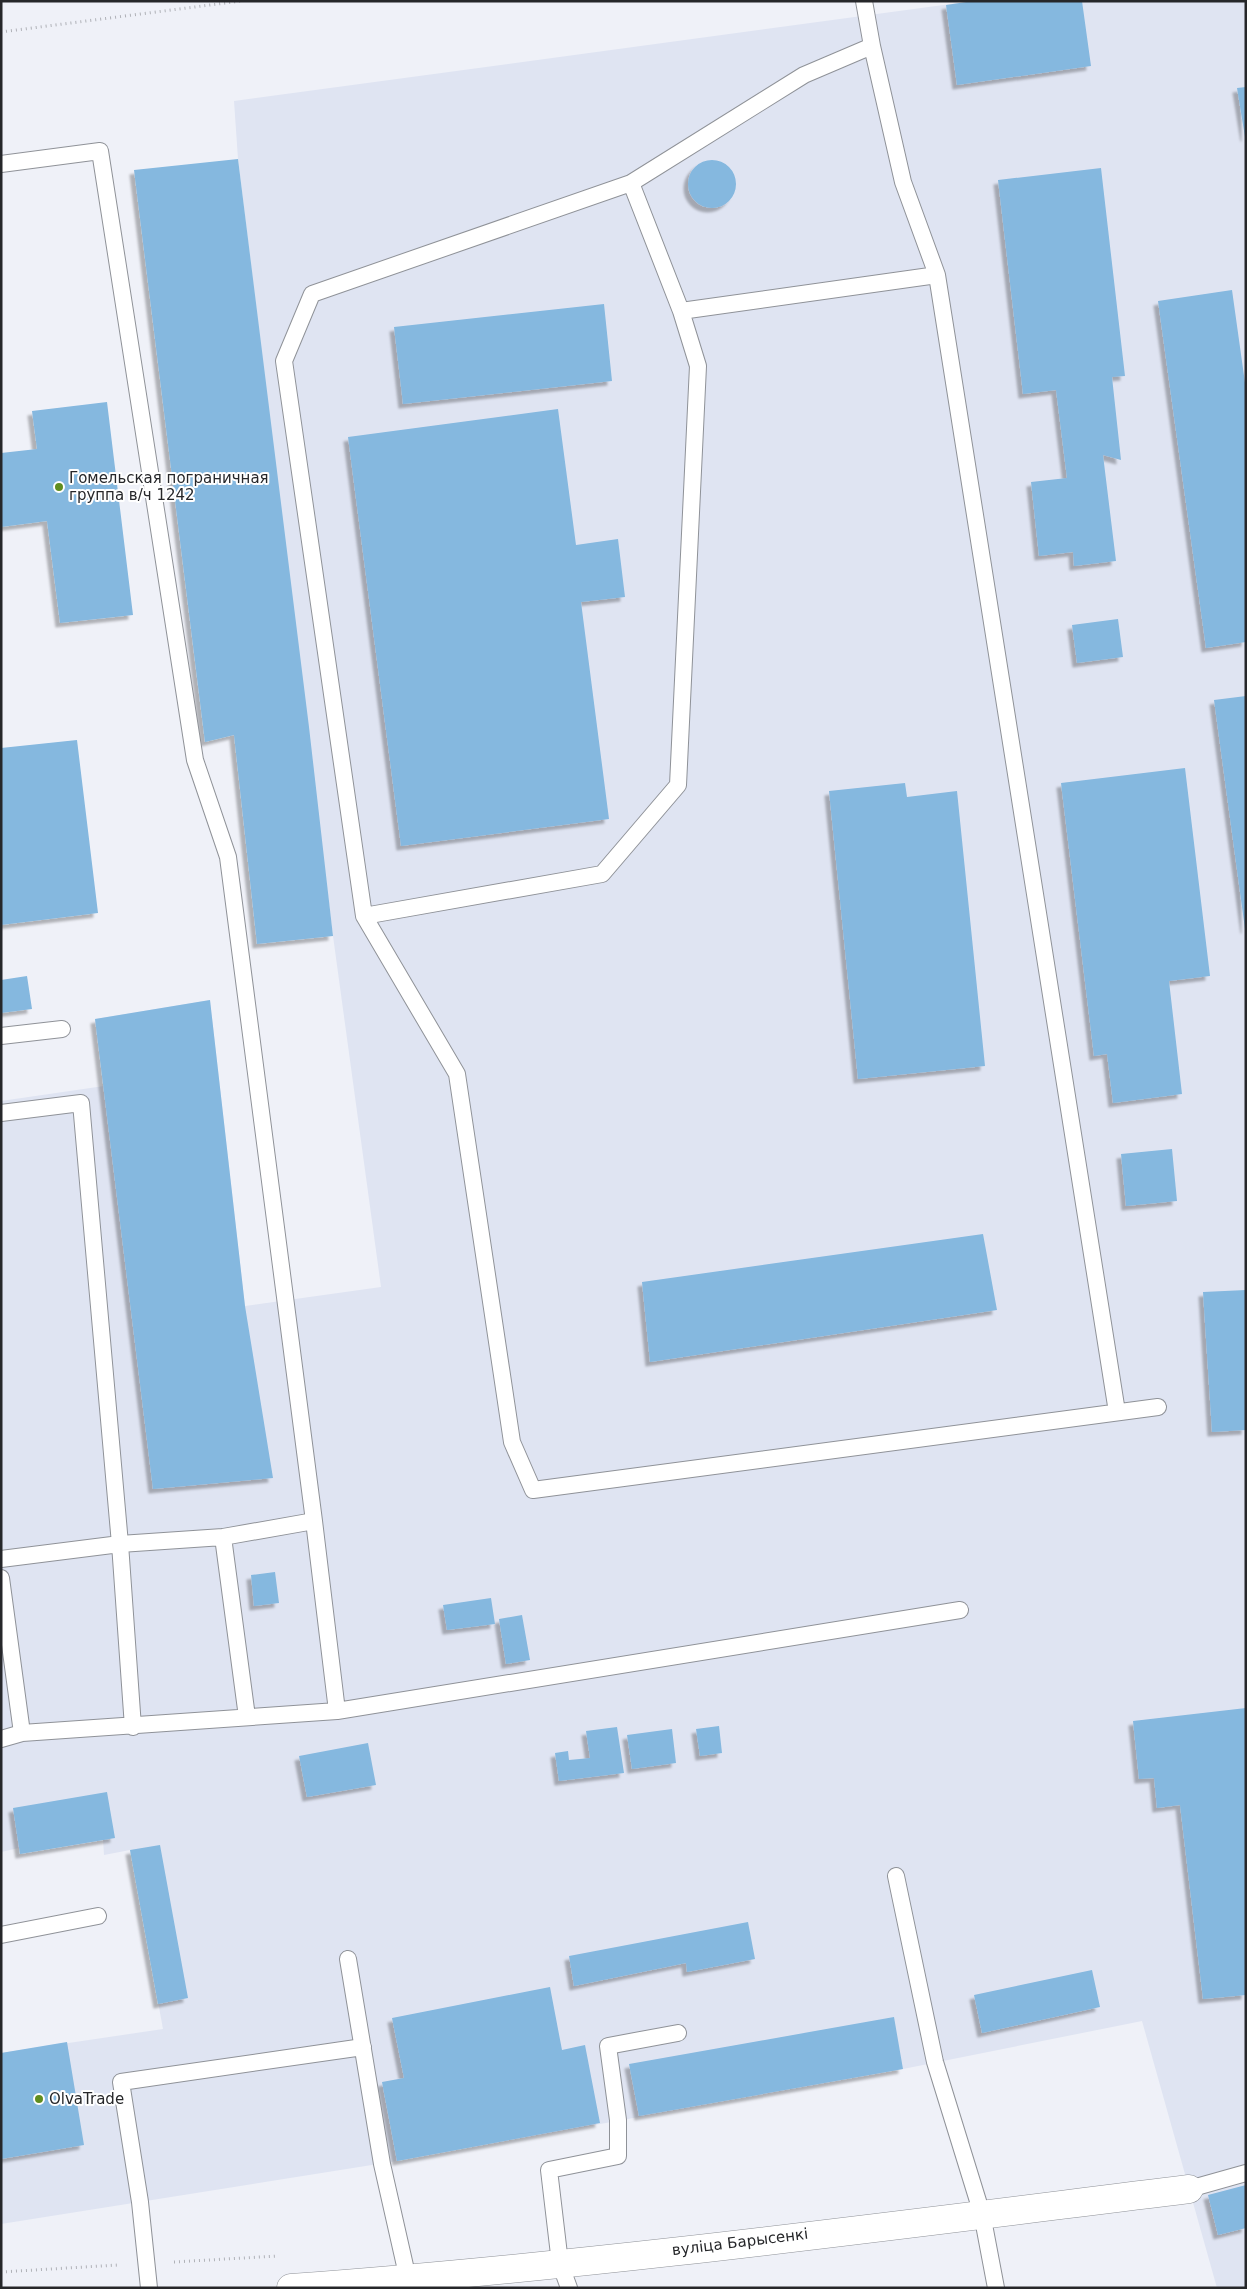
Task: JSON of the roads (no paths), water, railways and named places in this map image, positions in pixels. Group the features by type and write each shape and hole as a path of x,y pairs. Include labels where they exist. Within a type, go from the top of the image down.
{"street":[{"name":"вуліца Барысенкі","path":"291,2288 408,2279 565,2276 982,2214 1189,2188"}],"lane":[{"path":"864,1 872,46 903,182 937,275 1116,1412"},
{"path":"872,46 804,75 631,183 312,294 284,361 364,916 457,1074 512,1442 532,1490 1158,1406"},
{"path":"1,164 100,151 195,760 228,857 337,1711"},
{"path":"364,916 602,874 678,785 698,366 681,311 631,183"},
{"path":"681,311 937,275"},
{"path":"1,1036 62,1029"},
{"path":"1,1113 81,1103 120,1544 133,1727"},
{"path":"1,1559 120,1544 223,1537 314,1521"},
{"path":"223,1537 247,1717"},
{"path":"1,1578 22,1733"},
{"path":"1,1739 22,1733 133,1727 337,1711 960,1610"},
{"path":"896,1876 935,2062 982,2214 996,2288"},
{"path":"1,1936 98,1916"},
{"path":"348,1959 382,2164 408,2279"},
{"path":"565,2276 549,2170 618,2156 618,2120 608,2046 678,2033"},
{"path":"149,2288 140,2202 121,2082 363,2046"},
{"path":"1189,2188 1246,2173"}],"place":[{"name":"Гомельская пограничная группа в/ч 1242","path":"59,487"},
{"name":"OlvaTrade","path":"39,2099"}]}
